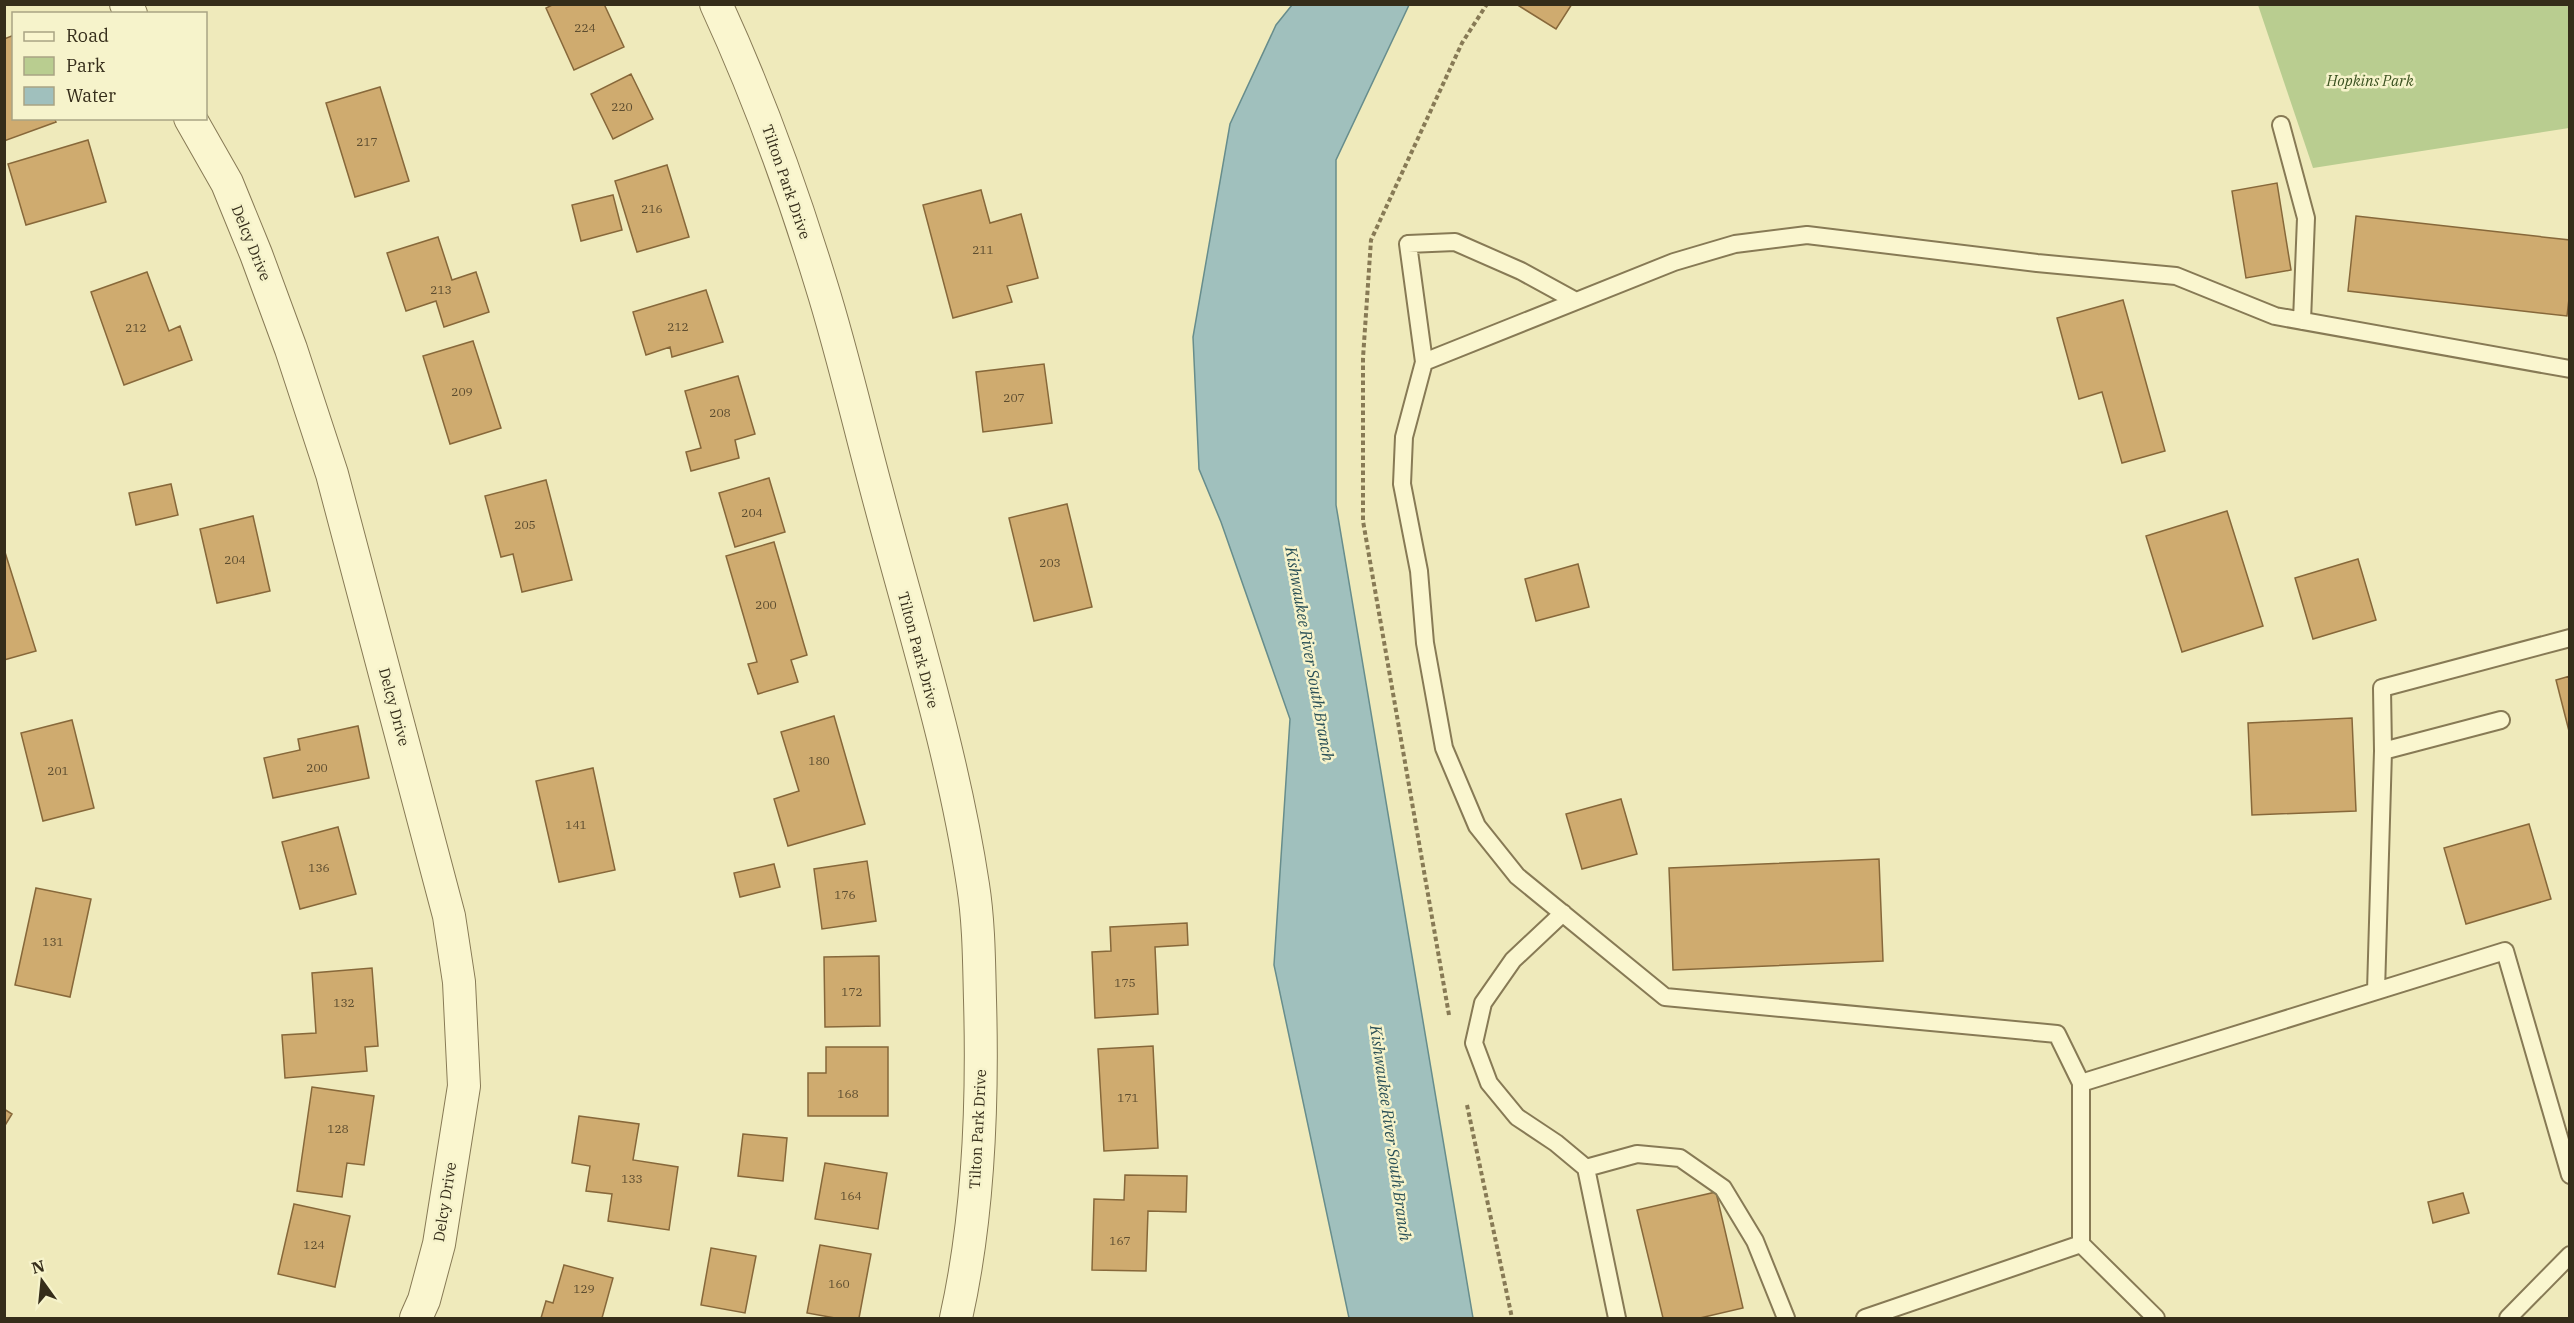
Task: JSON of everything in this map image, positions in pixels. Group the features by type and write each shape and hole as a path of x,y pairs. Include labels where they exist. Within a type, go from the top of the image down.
{"street":[{"name":"Tilton Park Drive","path":"716,4 737,50 782,165 822,286 952,778 974,885 978,927 982,1058 976,1180 969,1247 956,1318"},
{"name":"Delcy Drive","path":"191,120 227,183 256,254 329,463 449,916 459,982 464,1086 439,1244 424,1300 416,1318"}],"lane":[{"path":"2281,125 2306,218 2302,321"},
{"path":"1424,362 1574,300 1674,262 1735,244 1807,235 2037,263 2176,276 2275,316 2570,369"},
{"path":"1574,300 1521,271 1455,242 1408,244 1424,362 1404,437 1402,484 1419,571 1425,643 1444,748 1477,826 1517,876 1665,997 2057,1034 2081,1083 2081,1244 2156,1318"},
{"path":"2376,992 2383,751 2382,688 2570,638"},
{"path":"2383,751 2501,720"},
{"path":"1563,913 1513,960 1483,1003 1474,1043 1490,1083 1517,1117 1556,1143 1586,1168 1617,1318"},
{"path":"2081,1083 2505,951 2570,1175"},
{"path":"1586,1168 1637,1154 1680,1158 1723,1188 1755,1241 1786,1318"},
{"path":"1865,1318 2081,1244"},
{"path":"2508,1318 2570,1255"}],"green space":[{"name":"Hopkins Park","path":"2258,5 2569,5 2569,128 2313,168"}],"water":[{"name":"Kishwaukee River South Branch","path":"1292,5 1409,5 1336,160 1336,505 1473,1318 1349,1318 1274,965 1290,719 1221,522 1199,469 1193,337 1230,124 1276,25"}],"building":[{"path":"554,4 604,4 624,47 574,70 546,8"},
{"path":"1516,4 1572,4 1556,29"},
{"path":"12,36 12,120 55,120 56,122 4,141 4,39"},
{"path":"631,74 653,119 613,139 591,94"},
{"path":"380,87 409,181 355,197 326,103"},
{"path":"88,140 106,202 26,225 8,164"},
{"path":"667,165 689,237 637,252 615,181"},
{"path":"2277,183 2291,270 2246,278 2232,191"},
{"path":"981,190 990,223 1021,214 1038,278 1007,286 1012,302 953,318 923,205"},
{"path":"613,195 622,230 581,241 572,205"},
{"path":"2356,216 2570,240 2570,290 2567,316 2348,291"},
{"path":"438,237 452,280 476,272 489,312 444,327 436,301 406,311 387,253"},
{"path":"147,272 169,331 180,326 192,360 124,385 91,292"},
{"path":"706,290 723,342 672,357 670,347 646,355 633,312"},
{"path":"2123,300 2165,451 2122,463 2102,392 2079,399 2057,318"},
{"path":"473,341 501,428 450,444 423,356"},
{"path":"1044,364 1052,423 983,432 976,372"},
{"path":"738,376 755,434 735,440 739,458 691,471 686,452 701,448 685,391"},
{"path":"769,478 785,532 735,547 719,493"},
{"path":"546,480 572,580 522,592 513,554 501,557 485,496"},
{"path":"171,484 178,515 136,525 129,493"},
{"path":"1067,504 1092,607 1034,621 1009,518"},
{"path":"2227,511 2263,626 2182,652 2146,536"},
{"path":"253,516 270,591 217,603 200,529"},
{"path":"774,542 807,655 791,660 798,682 758,694 748,664 757,662 726,556"},
{"path":"4,549 36,651 4,660"},
{"path":"2358,559 2376,620 2313,639 2295,578"},
{"path":"1578,564 1589,607 1536,621 1525,579"},
{"path":"2570,676 2570,735 2556,680"},
{"path":"834,716 865,824 788,846 774,799 799,791 781,732"},
{"path":"2352,718 2356,811 2252,815 2248,723"},
{"path":"72,720 94,808 43,821 21,733"},
{"path":"358,726 369,778 273,798 264,758 300,750 298,739"},
{"path":"593,768 615,870 559,882 536,781"},
{"path":"1621,799 1637,854 1582,869 1566,814"},
{"path":"2529,824 2551,899 2466,924 2444,848"},
{"path":"338,827 356,894 300,909 282,842"},
{"path":"1879,859 1883,961 1673,970 1669,868"},
{"path":"867,861 876,921 822,929 814,869"},
{"path":"774,864 780,887 740,897 734,873"},
{"path":"36,888 91,899 70,997 15,985"},
{"path":"1187,923 1188,945 1155,947 1158,1014 1095,1018 1092,952 1111,951 1110,927"},
{"path":"879,956 880,1026 825,1027 824,957"},
{"path":"372,968 378,1046 365,1047 367,1071 285,1078 282,1035 316,1033 312,973"},
{"path":"1153,1046 1158,1148 1104,1151 1098,1049"},
{"path":"826,1047 888,1047 888,1116 808,1116 808,1073 826,1073"},
{"path":"312,1087 374,1096 364,1165 347,1163 342,1197 297,1191"},
{"path":"4,1109 12,1114 4,1127"},
{"path":"579,1116 639,1124 633,1160 678,1167 669,1230 608,1221 612,1194 586,1191 590,1166 572,1163"},
{"path":"743,1134 787,1138 783,1181 738,1176"},
{"path":"825,1163 887,1173 878,1229 815,1219"},
{"path":"1125,1175 1187,1176 1186,1212 1148,1211 1146,1271 1092,1270 1094,1199 1124,1200"},
{"path":"1716,1192 1743,1308 1700,1318 1663,1318 1637,1210"},
{"path":"2463,1193 2469,1213 2433,1223 2428,1202"},
{"path":"294,1204 350,1216 335,1287 278,1274"},
{"path":"820,1245 871,1254 859,1318 835,1318 807,1313"},
{"path":"711,1248 756,1256 745,1313 701,1305"},
{"path":"564,1265 613,1278 602,1318 541,1318 546,1301 553,1303"}]}
